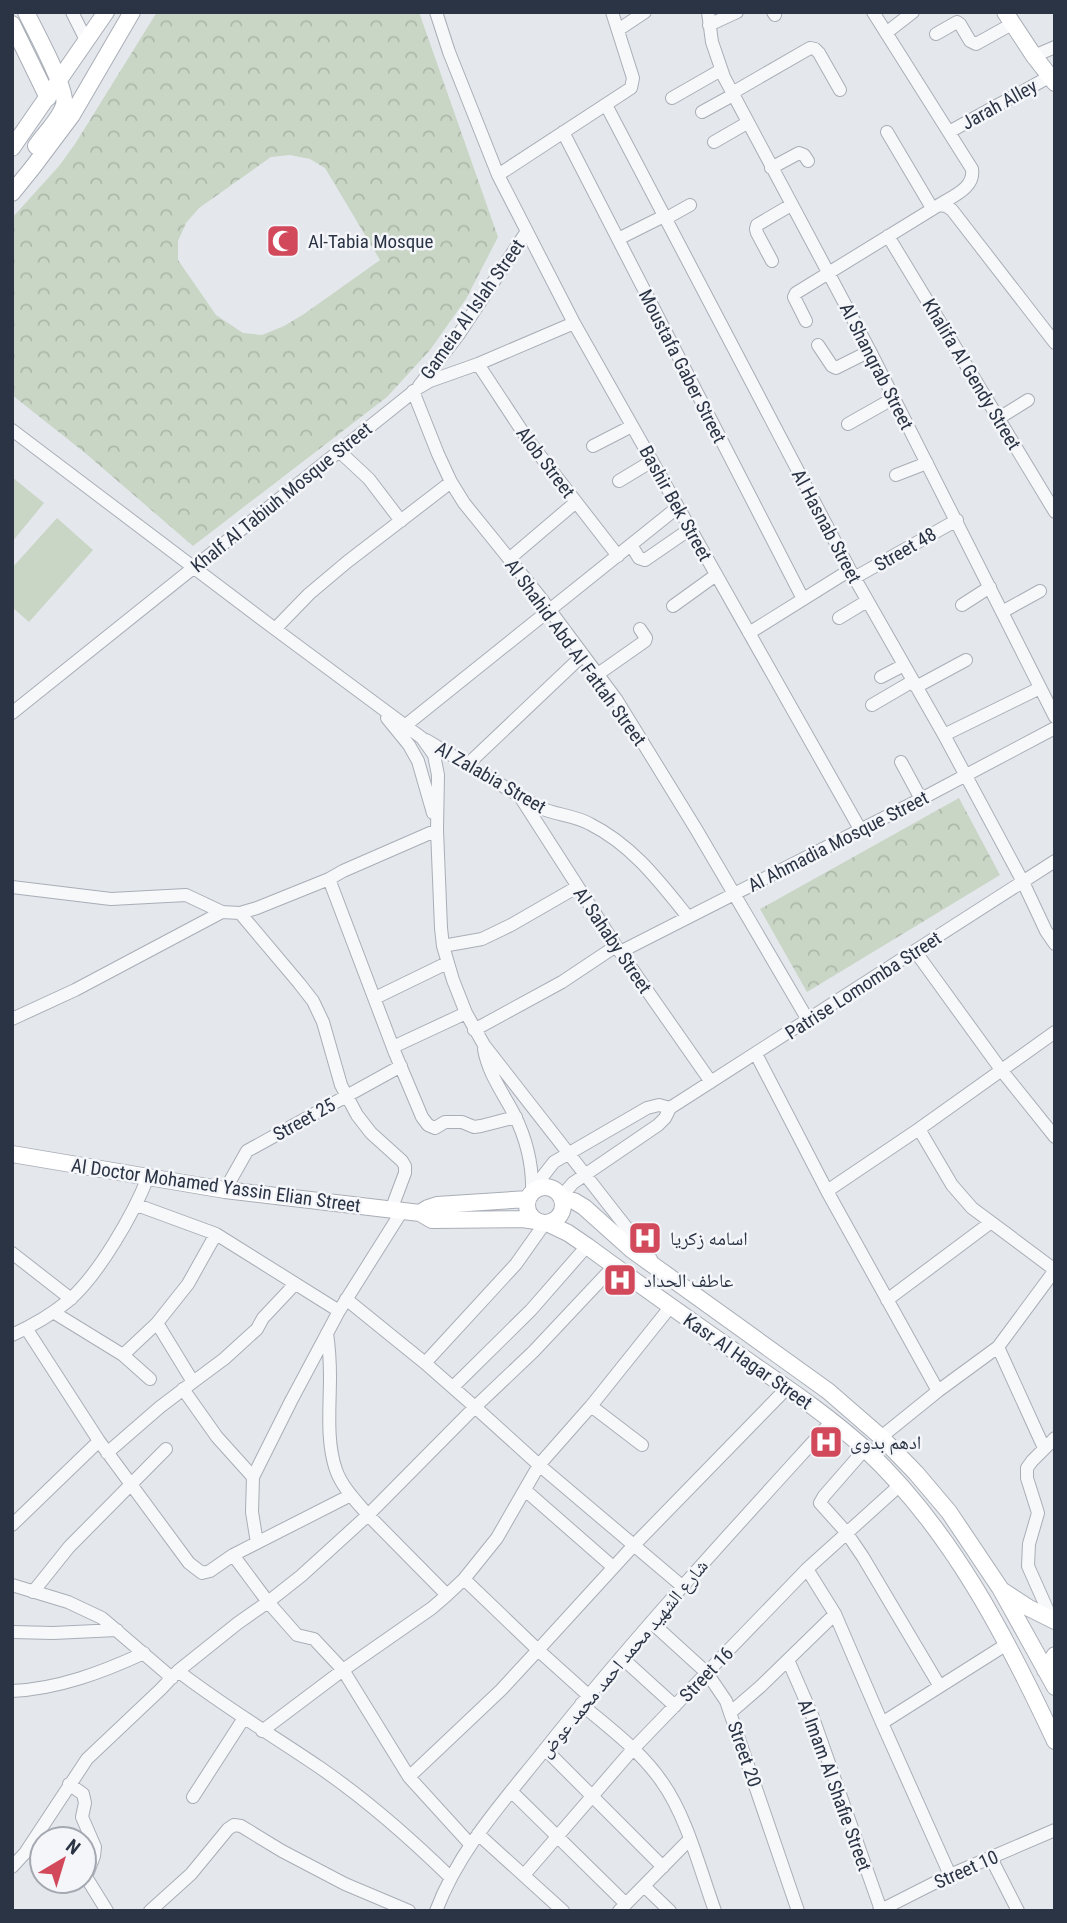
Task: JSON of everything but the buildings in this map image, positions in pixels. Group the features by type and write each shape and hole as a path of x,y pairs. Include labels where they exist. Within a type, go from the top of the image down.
{"main road":[{"path":"15,190 25,161 61,110 65,99 26,12"},
{"path":"12,148 106,12"},
{"path":"15,190 76,109 132,12"},
{"path":"1008,18 1052,80"},
{"path":"12,24 48,97"},
{"name":"Al Doctor Mohamed Yassin Elian Street","path":"12,1154 225,1190 420,1213 432,1220 522,1219 543,1222"},
{"path":"550,1188 562,1198 564,1205 561,1215 552,1222 543,1222 528,1211 533,1193 550,1188"},
{"name":"Al Doctor Mohamed Yassin Elian Street","path":"420,1213 438,1205 533,1193"},
{"name":"Kasr Al Hagar Street","path":"562,1198 583,1207 617,1238 828,1391 881,1437 916,1473 948,1512 1000,1588 1055,1687"},
{"name":"Kasr Al Hagar Street","path":"543,1222 568,1233 587,1246 787,1388 865,1449 931,1522 958,1561 1007,1644 1055,1741"},
{"path":"1000,1588 1029,1608 1053,1614"},
{"path":"1045,1670 1055,1655"}],"street":[{"path":"72,12 86,40"},
{"name":"Bashir Bek Street","path":"436,12 449,52 498,174 527,231 632,426 860,829"},
{"path":"498,174 631,88 633,78 612,12"},
{"path":"618,30 645,12"},
{"path":"709,18 737,12"},
{"path":"806,321 794,294 936,207 970,184 973,177 972,169 873,12"},
{"path":"886,33 913,12"},
{"name":"Al Shanqrab Street","path":"709,18 712,43 721,70 747,123 870,351 1055,717"},
{"path":"936,34 957,22 970,41 976,44 1008,18"},
{"path":"1034,57 1055,47"},
{"path":"702,112 810,48 819,53 840,90"},
{"path":"672,98 721,70"},
{"name":"Jarah Alley","path":"948,132 1052,80"},
{"name":"Al Hasnab Street","path":"606,105 852,574 944,735 1054,941"},
{"path":"714,142 747,123"},
{"name":"Moustafa Gaber Street","path":"564,132 803,599"},
{"path":"887,132 936,207"},
{"path":"771,168 799,153 808,161"},
{"path":"618,239 690,205"},
{"path":"772,261 757,233 757,225 792,205"},
{"path":"936,207 946,206 952,210 1055,343"},
{"name":"Gameia Al Islah Street","path":"415,390 459,334 527,231"},
{"name":"Khalifa Al Gendy Street","path":"888,236 1055,512"},
{"name":"Khalf Al Tabiuh Mosque Street","path":"12,713 415,390 430,381 575,323"},
{"path":"818,345 836,368 870,351"},
{"name":"Alob Street","path":"478,364 528,440 618,555"},
{"name":"Al Shahid Abd Al Fattah Street","path":"415,390 451,482 464,503 550,610 634,727 808,1020"},
{"path":"848,424 894,398"},
{"path":"999,418 1028,400"},
{"path":"593,446 632,426"},
{"path":"12,430 376,704 414,753 422,770 437,831"},
{"path":"338,451 369,479 401,521"},
{"path":"619,481 652,461"},
{"path":"896,475 928,463"},
{"path":"275,629 309,594 347,562 451,482"},
{"path":"509,559 576,502"},
{"path":"406,725 678,507"},
{"name":"Street 48","path":"750,633 803,599 957,520"},
{"path":"631,545 639,558 645,560 690,528"},
{"path":"673,606 716,575"},
{"path":"962,605 990,587"},
{"path":"1002,612 1040,591"},
{"path":"839,618 867,601"},
{"path":"598,674 646,640 640,629"},
{"path":"468,764 583,654"},
{"path":"872,705 966,660"},
{"path":"881,677 904,665"},
{"path":"944,735 1040,688"},
{"name":"Al Zalabia Street","path":"376,704 422,738 546,811 589,824 632,853 649,869 688,917"},
{"name":"Al Ahmadia Mosque Street","path":"474,1030 618,949 688,917 1055,728"},
{"path":"422,738 430,746 437,765 437,831 443,946 466,1013 484,1045 660,1270"},
{"path":"901,762 920,799"},
{"name":"Al Sahaby Street","path":"519,795 618,949 711,1082"},
{"path":"12,887 111,899 186,895 222,912 240,913 329,879 437,831"},
{"name":"Patrise Lomomba Street","path":"562,1198 572,1183 658,1125 666,1118 670,1108 1055,861"},
{"path":"329,879 393,1047 422,1117 428,1125 435,1128 445,1122 462,1122 481,1126 516,1117"},
{"path":"443,946 482,939 577,887"},
{"path":"12,1019 75,990 222,912"},
{"path":"240,913 313,1001 323,1022 346,1096 364,1125 405,1166 396,1210 338,1311 253,1477 252,1512 257,1543"},
{"path":"915,951 1002,1071 1055,1137"},
{"path":"375,998 447,963"},
{"path":"393,1047 466,1013"},
{"path":"827,1191 1055,1032"},
{"path":"484,1045 490,1071 516,1117 531,1158 533,1193"},
{"path":"756,1054 827,1191 938,1391"},
{"name":"Street 25","path":"225,1190 247,1151 401,1066"},
{"name":"Patrise Lomomba Street","path":"533,1193 546,1170 568,1153 647,1108 659,1105 670,1108"},
{"path":"881,1437 998,1347 1055,1270 972,1208 952,1185 919,1129"},
{"path":"12,1335 71,1299 95,1271 137,1205 148,1178"},
{"path":"137,1205 216,1234 338,1311"},
{"path":"425,1363 516,1264 543,1222"},
{"path":"887,1300 990,1223"},
{"path":"123,1356 157,1323 188,1284 216,1234"},
{"path":"453,1387 531,1310 587,1246"},
{"path":"12,1253 71,1299"},
{"path":"12,1867 25,1853 87,1759 175,1674 310,1568 368,1515 533,1352 614,1266"},
{"path":"107,1453 160,1407 224,1359 257,1329 263,1318 295,1283"},
{"path":"346,1299 425,1363 539,1465 682,1586"},
{"path":"262,1731 432,1608 464,1579 497,1538 539,1465 591,1406 671,1306"},
{"path":"53,1312 123,1356 150,1379"},
{"path":"157,1323 217,1437 253,1477"},
{"path":"26,1328 107,1453 189,1563 202,1573 351,1495"},
{"path":"327,1332 330,1438 337,1472 368,1515 447,1595"},
{"path":"998,1347 1044,1448"},
{"path":"409,1777 491,1699 613,1567 787,1388"},
{"path":"591,1406 642,1446"},
{"name":"شارع الشهيد محمد احمد محمد عوض","path":"436,1911 450,1877 474,1839 584,1700 682,1586 832,1421"},
{"path":"1053,1614 1028,1566 1031,1536 1038,1513 1027,1478 1027,1468 1055,1438"},
{"path":"12,1525 99,1441"},
{"path":"33,1592 69,1547 166,1449"},
{"path":"865,1449 820,1503 846,1532 863,1557 939,1685"},
{"name":"Street 16","path":"524,1875 633,1749 807,1569 900,1485"},
{"path":"525,1490 613,1567"},
{"path":"233,1555 297,1635 314,1639 343,1670 409,1777 474,1839 524,1875 564,1911"},
{"path":"807,1569 835,1614 950,1875"},
{"path":"464,1579 538,1650 651,1766 674,1801 714,1911"},
{"path":"12,1585 86,1609 144,1653 320,1768 374,1808 450,1877"},
{"path":"731,1712 835,1614"},
{"name":"Street 20","path":"651,1622 707,1673 721,1691 731,1712 798,1911"},
{"path":"12,1632 117,1630"},
{"path":"881,1723 1007,1644"},
{"path":"12,1690 51,1685 83,1677 144,1653"},
{"path":"621,1657 675,1706"},
{"name":"Al Imam Al Shafie Street","path":"788,1660 812,1715 880,1910"},
{"path":"193,1797 244,1718"},
{"path":"545,1749 663,1867"},
{"path":"69,1784 83,1794 85,1799 82,1817 95,1847 86,1877 107,1911"},
{"path":"511,1791 557,1836 623,1908 690,1840"},
{"path":"150,1911 191,1874 234,1825 241,1826 345,1884 409,1911"},
{"name":"Street 10","path":"880,1910 950,1875 1055,1830"},
{"path":"991,1858 1018,1911"},
{"path":"644,1886 670,1911"}],"green space":[{"path":"157,12 419,12 498,237 466,299 430,350 387,397 193,546 84,452 12,395 12,218 75,144","holes":["290,155 310,159 325,168 380,260 284,326 262,335 243,333 216,315 178,260 178,241 186,223 199,208 271,157"]},
{"path":"12,477 44,503 12,542"},
{"path":"57,518 93,550 29,622 12,607 12,568"},
{"path":"959,798 1000,875 807,992 760,909"}],"place":[{"name":"Al-Tabia Mosque","path":"283,241"},
{"name":"اسامه زكريا","path":"645,1238"},
{"name":"عاطف الحداد","path":"620,1280"},
{"name":"ادهم بدوى","path":"826,1442"}]}
